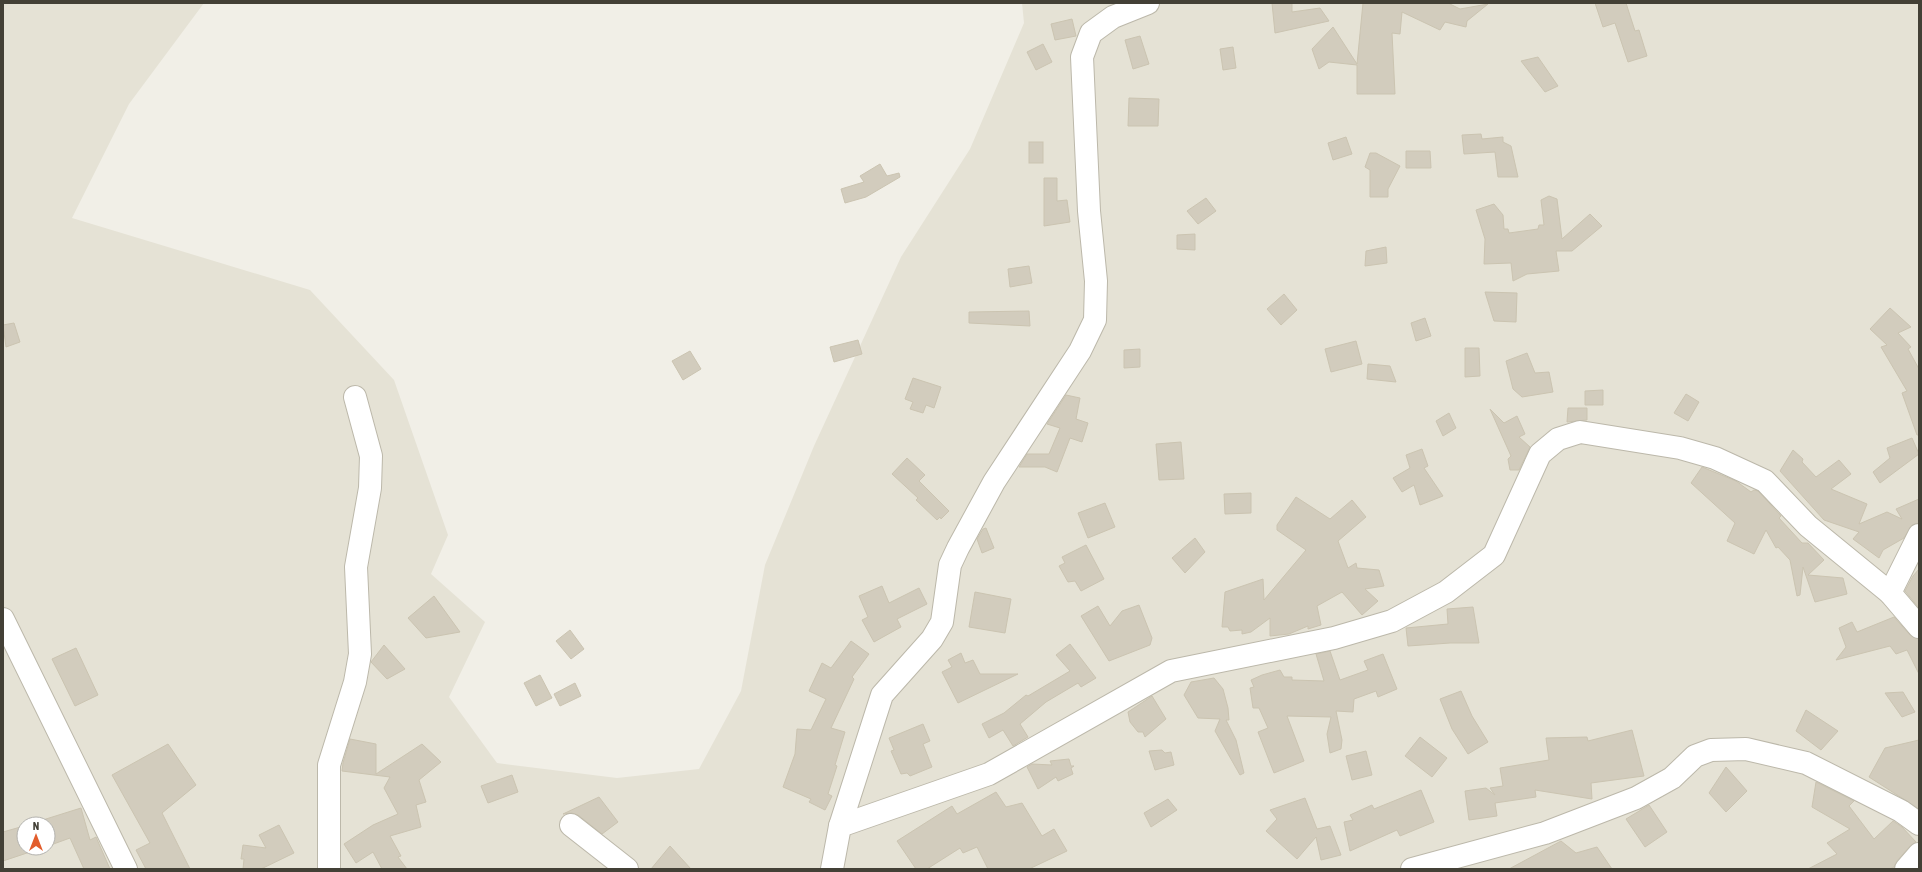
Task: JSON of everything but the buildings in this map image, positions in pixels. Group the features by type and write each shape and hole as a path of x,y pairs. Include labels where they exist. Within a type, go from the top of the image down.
{"street":[{"path":"832,869 840,826 882,695 932,639 942,622 950,565 958,548 994,482 1080,351 1095,320 1096,281 1089,211 1082,57 1091,34 1113,17 1148,3"},
{"path":"329,869 329,765 355,682 360,654 356,567 370,488 370,456 354,397"},
{"path":"840,826 988,774 1171,671 1334,638 1392,621 1446,592 1494,554 1540,454 1558,439 1580,432 1680,448 1715,458 1765,481 1808,526 1890,593 1919,627"},
{"path":"1890,593 1919,534"},
{"path":"3,619 126,869"},
{"path":"1412,869 1545,833 1636,798 1672,778 1695,756 1711,750 1746,749 1806,763 1901,811 1919,824"},
{"path":"571,825 627,869"},
{"path":"1906,869 1919,854"}],"shaded area":[{"path":"3,3 204,3 129,104 72,218 310,290 394,380 448,535 431,574 485,622 449,697 497,763 617,778 699,769 741,691 765,565 814,446 901,257 970,149 1024,23 1022,3 1919,3 1919,869 3,869"}]}
